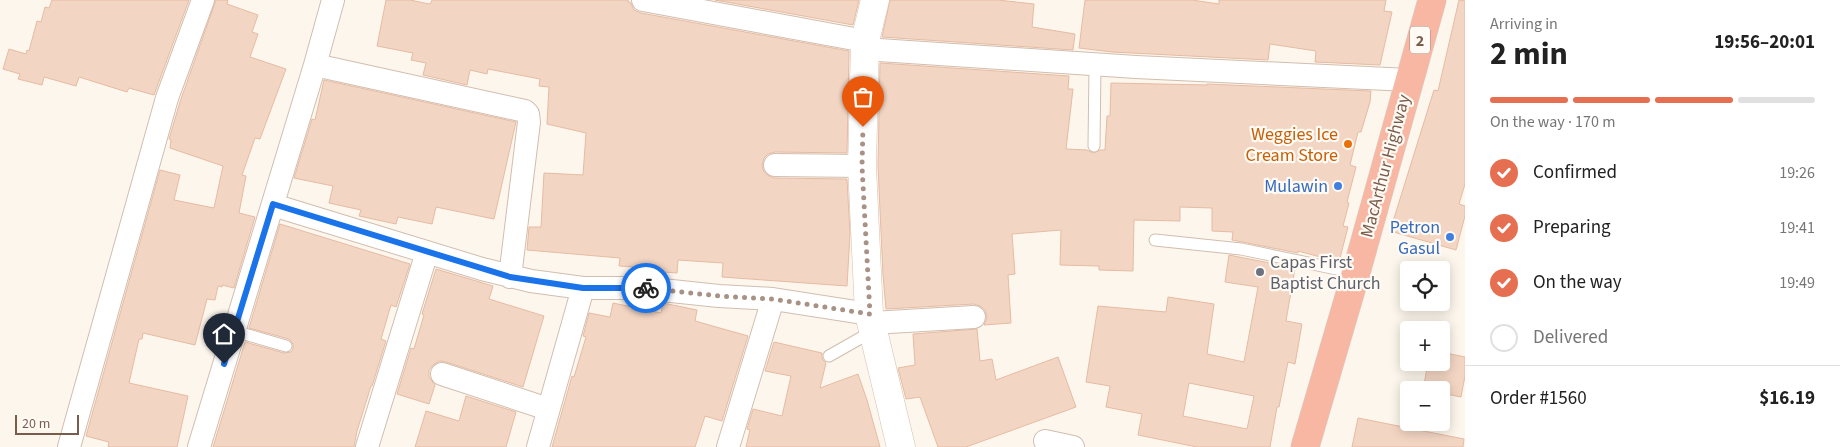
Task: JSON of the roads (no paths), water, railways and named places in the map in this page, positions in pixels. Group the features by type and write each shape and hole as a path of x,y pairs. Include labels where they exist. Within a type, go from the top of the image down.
{"highway":[{"name":"MacArthur Highway","path":"1305,447 1356,273 1408,80 1432,0"}],"street":[{"path":"69,447 165,106 203,0"},
{"path":"199,447 333,0"},
{"path":"642,0 865,45 1095,65 1408,80"},
{"path":"875,0 865,45 862,166 872,322 901,447"},
{"path":"315,65 525,111 528,114 529,122 510,277"},
{"path":"775,165 862,166"},
{"path":"273,204 510,277 583,288 643,288 719,296 773,299 872,322 974,317"},
{"path":"367,447 427,252"},
{"path":"538,447 583,288"},
{"path":"728,447 773,299"},
{"path":"442,374 548,409"},
{"path":"1045,441 1073,447"}],"lane":[{"path":"1094,146 1095,65"},
{"path":"1155,240 1241,248 1356,273"},
{"path":"829,356 872,322"},
{"path":"234,331 286,346"}],"place":[{"name":"Weggies Ice Cream Store","path":"1348,144"},
{"name":"Mulawin","path":"1338,186"},
{"name":"Petron Gasul","path":"1450,237"},
{"name":"Capas First Baptist Church","path":"1260,272"}]}
